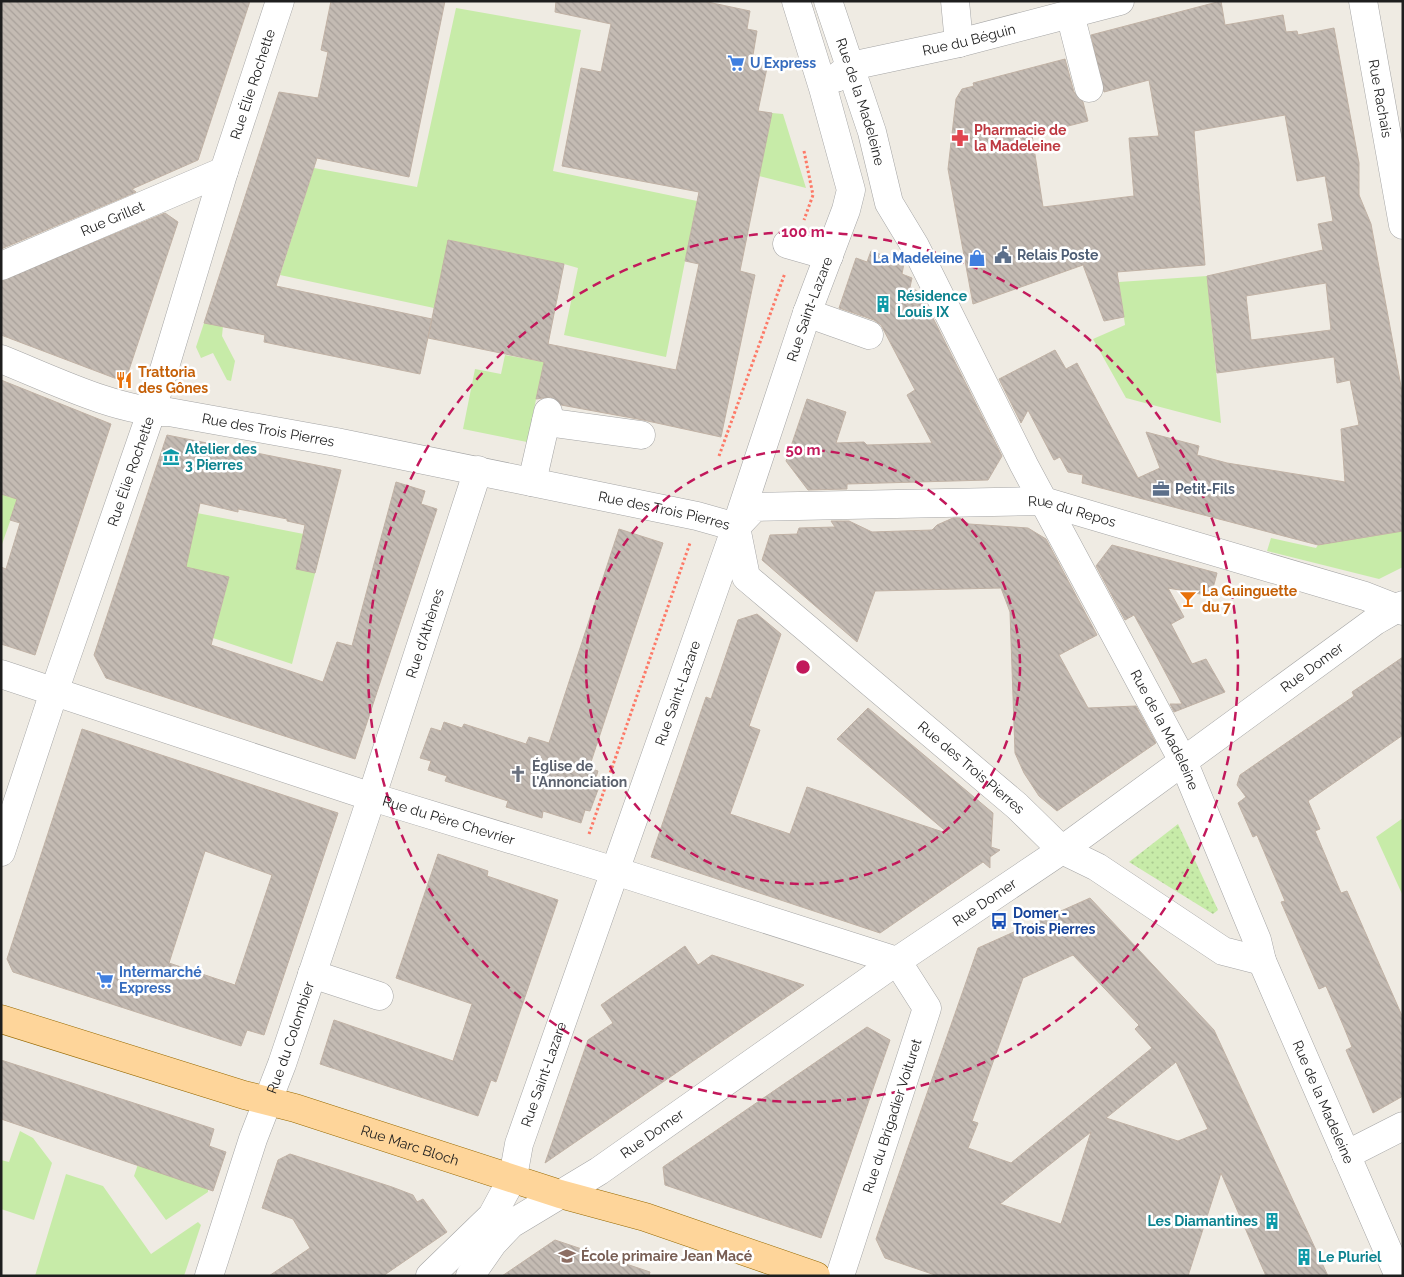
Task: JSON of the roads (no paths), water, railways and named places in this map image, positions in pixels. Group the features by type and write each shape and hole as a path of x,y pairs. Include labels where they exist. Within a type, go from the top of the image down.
{"main road":[{"name":"Rue Marc Bloch","path":"1,1019 513,1177 560,1194 645,1217 816,1276"}],"street":[{"name":"Rue Élie Rochette","path":"1,852 54,692 152,413 224,171 280,1"},
{"path":"796,1 823,88 850,190 846,210 889,203"},
{"name":"Rue de la Madeleine","path":"828,1 872,132 889,203 915,246 1043,502 1183,761 1257,940 1262,961 1399,1276"},
{"path":"955,1 959,43"},
{"name":"Rue du Béguin","path":"823,88 851,66 959,43 1120,1"},
{"name":"Rue Rachais","path":"1363,1 1403,224"},
{"path":"1070,14 1089,88"},
{"name":"Rue Grillet","path":"1,266 224,171"},
{"name":"Rue Saint-Lazare","path":"513,1177 519,1144 736,527 807,313 846,210"},
{"path":"791,245 829,256"},
{"path":"807,313 869,335"},
{"name":"Rue des Trois Pierres","path":"1,359 117,404 152,413 169,412 478,470 697,516 736,527 746,577 1017,806 1062,850 1096,867 1223,951 1262,961"},
{"path":"532,482 547,417 641,435"},
{"name":"Rue d'Athènes","path":"372,797 478,470"},
{"name":"Rue du Repos","path":"736,527 755,507 983,514 1043,502 1401,608"},
{"name":"Rue Domer","path":"560,1194 599,1171 897,961 1062,850 1375,621 1401,608"},
{"name":"Rue du Père Chevrier","path":"1,674 372,797 615,871 897,961"},
{"name":"Rue du Colombier","path":"209,1276 372,797"},
{"name":"Rue du Brigadier Voituret","path":"840,1276 927,1008 897,961"},
{"path":"312,974 379,996"},
{"path":"1346,1155 1403,1126"},
{"path":"430,1276 492,1216 513,1177"},
{"path":"470,1276 493,1243 511,1224 560,1194"}],"place":[{"name":"U Express","path":"736,63"},
{"name":"Pharmacie de la Madeleine","path":"960,138"},
{"name":"Relais Poste","path":"1003,255"},
{"name":"La Madeleine","path":"977,258"},
{"name":"Résidence Louis IX","path":"883,304"},
{"name":"Trattoria des Gônes","path":"124,380"},
{"name":"Atelier des 3 Pierres","path":"171,457"},
{"name":"Petit-Fils","path":"1161,489"},
{"name":"La Guinguette du 7","path":"1188,599"},
{"name":"Église de l'Annonciation","path":"518,774"},
{"name":"Domer - Trois Pierres","path":"999,921"},
{"name":"Intermarché Express","path":"105,980"},
{"name":"Les Diamantines","path":"1272,1221"},
{"name":"École primaire Jean Macé","path":"567,1256"},
{"name":"Le Pluriel","path":"1304,1257"}]}
